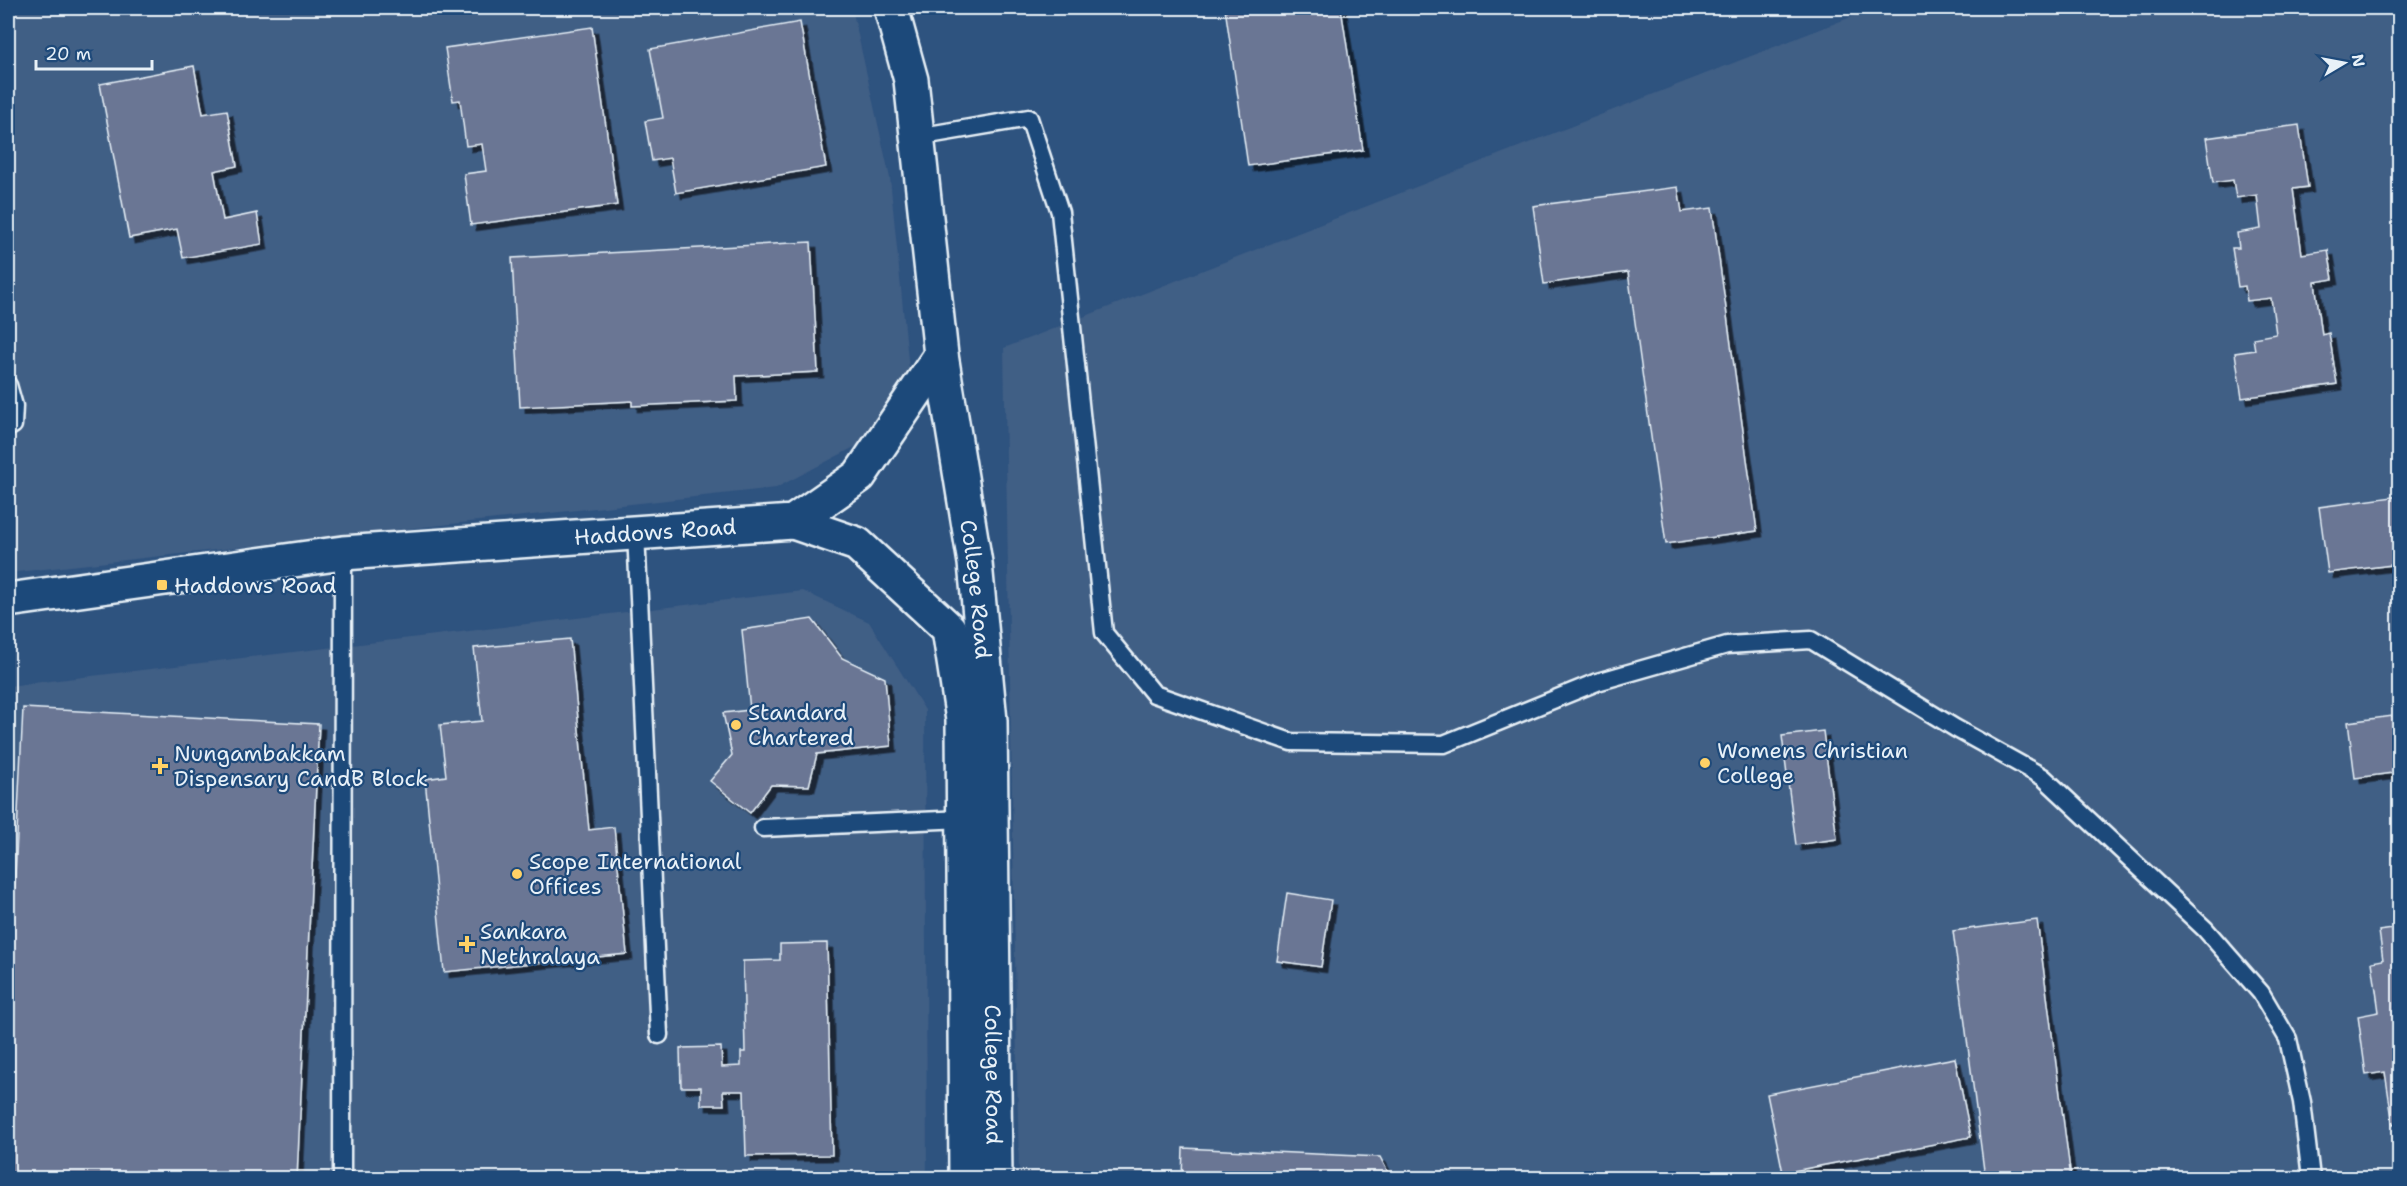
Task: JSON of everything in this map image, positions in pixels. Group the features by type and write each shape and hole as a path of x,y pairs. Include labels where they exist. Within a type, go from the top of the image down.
{"main road":[{"name":"College Road","path":"891,8 911,80 941,355 975,563 990,721 995,1179"},
{"path":"792,522 859,476 941,355"},
{"name":"College Road","path":"792,522 856,544 949,629 963,720 966,1179"},
{"name":"Haddows Road","path":"8,600 343,553 792,522"}],"lane":[{"path":"917,137 1029,117 1060,212 1104,633 1154,694 1291,742 1444,744 1597,682 1726,645 1811,640 1955,728 2043,777 2205,929 2261,993 2288,1039 2302,1102 2310,1179"},
{"path":"8,385 15,406 13,424 8,428"},
{"path":"636,532 659,1035"},
{"path":"342,1179 343,553"},
{"path":"763,828 964,819"}],"shaded area":[{"path":"8,8 852,8 890,178 910,379 864,442 776,488 8,573"},
{"name":"Womens Christian College","path":"1874,8 2399,8 2399,1178 1019,1178 1004,348"},
{"name":"Sankara Nethralaya","path":"803,591 869,622 925,710 927,1178 8,1178 8,686"}],"building":[{"path":"1225,8 1341,8 1363,150 1248,166"},
{"path":"800,22 826,167 676,193 670,158 652,161 645,121 663,118 650,49"},
{"path":"592,27 617,205 471,225 464,174 486,171 482,144 466,146 460,100 453,101 445,48"},
{"path":"194,66 203,114 227,110 237,166 214,171 223,220 257,213 262,244 183,258 177,229 129,238 100,84"},
{"path":"2299,125 2308,187 2293,189 2302,254 2328,250 2333,279 2315,282 2322,335 2329,333 2337,384 2242,398 2235,353 2255,350 2253,338 2276,334 2271,298 2247,301 2245,286 2238,287 2232,248 2239,248 2237,233 2261,229 2257,195 2236,198 2233,180 2213,183 2206,138"},
{"path":"1678,187 1682,212 1712,208 1757,531 1666,544 1628,272 1544,284 1533,206"},
{"path":"811,242 818,372 736,376 737,401 632,406 632,401 520,407 512,258"},
{"path":"2400,496 2400,564 2328,573 2319,507"},
{"path":"812,619 842,658 885,678 891,746 817,754 809,786 771,785 750,813 710,781 732,755 723,713 750,710 742,630"},
{"path":"570,639 589,830 614,827 627,954 444,972 425,779 446,776 440,725 482,721 474,648"},
{"path":"23,708 319,724 297,1178 8,1178 8,1023"},
{"path":"2400,715 2400,772 2355,778 2348,722"},
{"path":"1823,731 1837,839 1796,845 1782,736"},
{"path":"1287,893 1331,900 1321,967 1277,961"},
{"path":"2037,920 2071,1178 1985,1178 1953,931"},
{"path":"2400,928 2400,1123 2393,1125 2385,1072 2366,1075 2358,1016 2379,1012 2372,962 2383,960 2379,931"},
{"path":"827,943 832,1155 746,1156 744,1091 723,1091 724,1105 701,1105 701,1087 681,1087 680,1048 721,1047 722,1067 741,1066 741,1052 745,1052 743,961 780,960 780,944"},
{"path":"1955,1058 1971,1137 1783,1173 1767,1094"},
{"path":"1183,1148 1380,1157 1391,1178 1182,1178"}],"place":[{"name":"Haddows Road","path":"162,585"},
{"name":"Standard Chartered","path":"736,725"},
{"name":"Womens Christian College","path":"1705,763"},
{"name":"Nungambakkam Dispensary CandB Block","path":"160,766"},
{"name":"Scope International Offices","path":"517,874"},
{"name":"Sankara Nethralaya","path":"467,944"}]}
